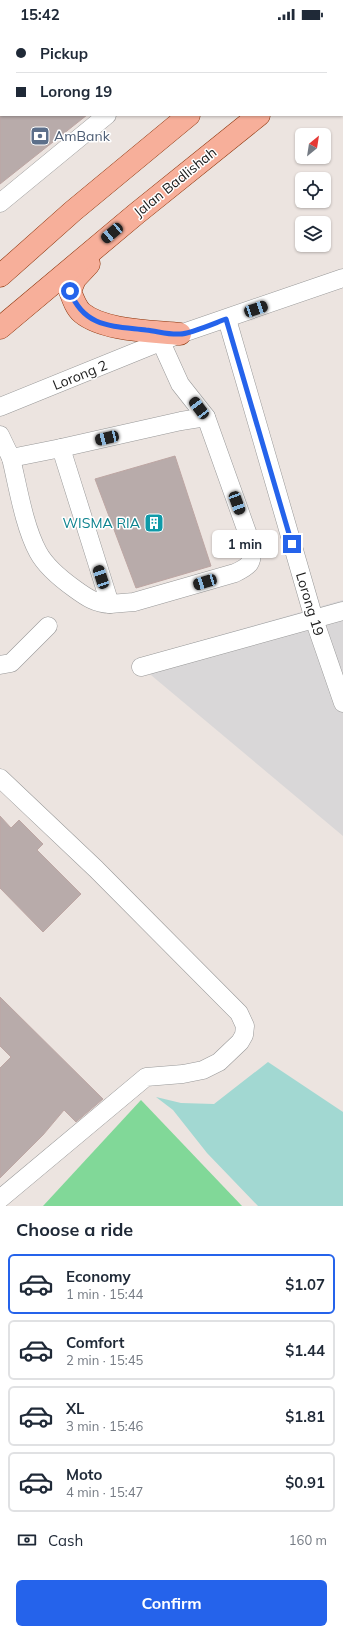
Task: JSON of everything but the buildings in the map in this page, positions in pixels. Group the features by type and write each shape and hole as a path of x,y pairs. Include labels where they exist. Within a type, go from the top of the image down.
{"main road":[{"path":"0,276 73,211 188,116"},
{"name":"Jalan Badlishah","path":"0,328 136,214 258,116"},
{"path":"136,214 75,279 70,291 81,312 93,320 113,327 171,338"}],"street":[{"path":"0,203 107,116"},
{"name":"Lorong 2","path":"0,407 171,338 343,278"},
{"name":"Lorong 19","path":"226,319 314,619 343,704"},
{"path":"0,435 11,458 30,533 39,552 55,572 89,599 104,604 134,602 235,573 245,568 251,562 253,556 252,546 206,417 180,384 171,338"},
{"path":"11,458 181,421 206,417"},
{"path":"61,448 110,604"},
{"path":"141,667 343,611"},
{"path":"0,665 11,663 48,626"},
{"path":"0,778 90,864 239,1013 245,1026 244,1035 240,1042 219,1062 203,1070 183,1074 146,1077 0,1199"}],"shaded area":[{"path":"343,600 343,836 133,660"}],"green space":[{"path":"141,1100 242,1206 43,1206"}],"water":[{"path":"268,1062 343,1112 343,1206 258,1206 207,1153 173,1110 156,1097 181,1103 214,1104"}],"place":[{"name":"AmBank","path":"40,136"},
{"name":"WISMA RIA","path":"154,523"}],"route":[{"path":"70,291 73,300 81,312 93,320 113,327 180,334 226,319 292,544"}]}
